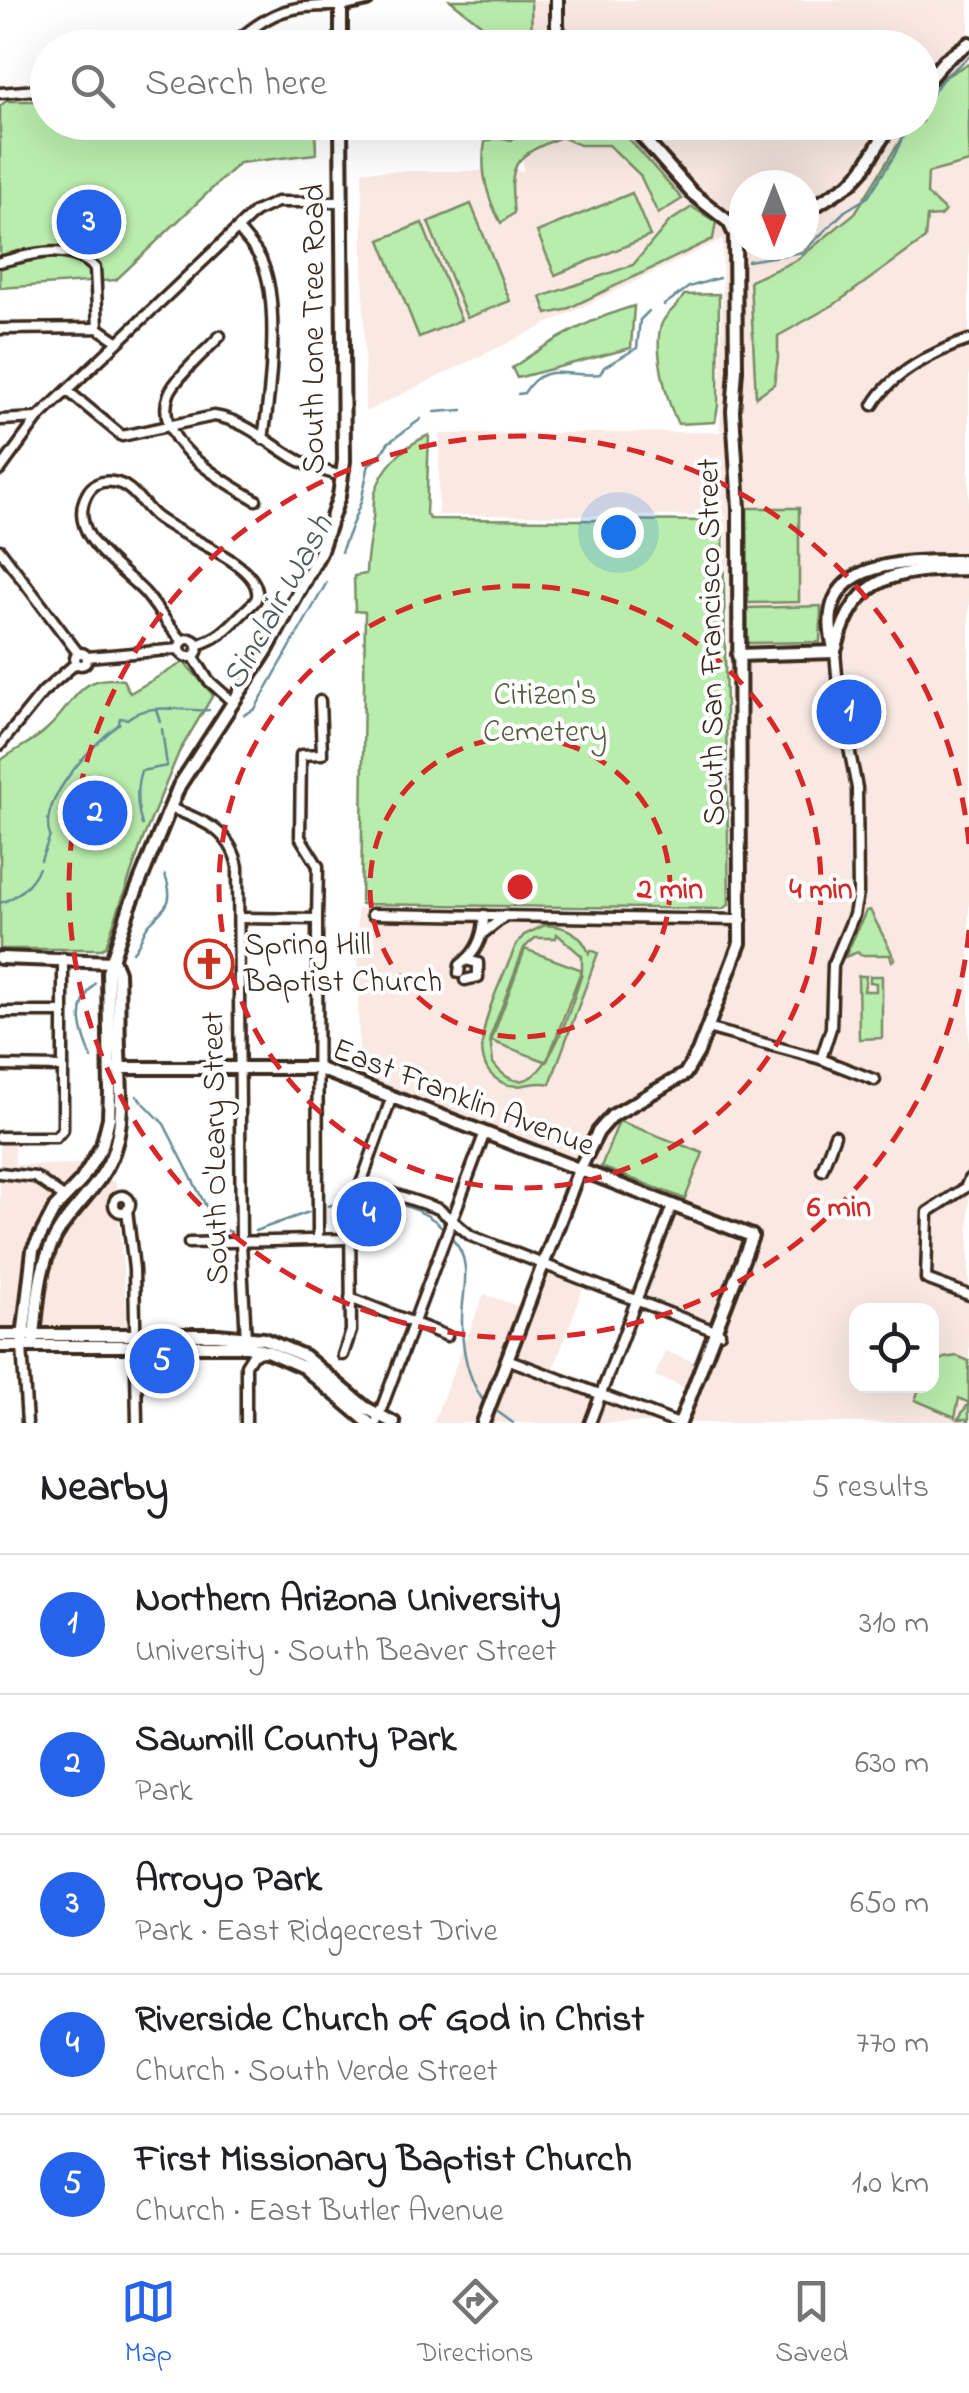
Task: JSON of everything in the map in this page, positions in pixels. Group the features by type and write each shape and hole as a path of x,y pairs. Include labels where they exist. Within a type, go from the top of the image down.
{"street":[{"path":"253,30 280,10 368,0"},
{"path":"557,0 558,30"},
{"path":"341,3 341,30"},
{"path":"939,67 969,42"},
{"path":"0,93 30,90"},
{"name":"South Lone Tree Road","path":"28,1342 33,1250 45,1225 95,1163 109,1118 115,1068 118,972 114,962 130,906 179,786 234,703 320,553 332,519 342,476 341,140"},
{"name":"South San Francisco Street","path":"646,140 692,193 729,221"},
{"path":"819,204 851,184 881,140"},
{"path":"0,470 38,418 269,203 341,202"},
{"path":"238,229 261,259 268,292 271,372 263,438"},
{"path":"0,262 58,252 84,257 95,268 98,328"},
{"name":"South San Francisco Street","path":"483,1423 579,1170 598,1132 612,1116 685,1074 740,944 740,508 733,411 739,260"},
{"path":"0,329 98,328 117,342"},
{"path":"220,336 169,392 168,411 186,453 256,500"},
{"path":"873,406 891,384 937,350 969,340"},
{"path":"69,392 122,436 214,416 240,423 310,466 342,476"},
{"path":"0,420 38,418"},
{"path":"194,656 184,656 182,645 146,595 92,539 84,521 84,506 94,485 112,481 127,486 162,522 225,558 246,574 256,588 255,601 231,628 197,646 194,656 212,685 234,703"},
{"path":"0,550 80,658"},
{"path":"821,1058 831,1028 833,965 854,915 858,894 857,788 838,698 830,613 840,592 854,578 876,567 900,561 969,561"},
{"path":"835,652 846,616 876,583 905,571 969,569"},
{"path":"0,744 43,692 80,658 182,645 193,640 197,646"},
{"path":"738,654 835,652"},
{"path":"318,1239 318,866 300,837 301,755 322,754 320,701"},
{"name":"South O'Leary Street","path":"170,808 222,833 231,844 238,867 241,1242 246,1341"},
{"path":"372,914 742,920"},
{"path":"474,952 478,976 462,976 460,965 474,952 482,934 484,915"},
{"path":"482,934 505,916"},
{"path":"239,918 317,918"},
{"path":"0,958 114,962"},
{"path":"0,1137 60,1136 64,958"},
{"path":"466,960 478,963"},
{"path":"0,1012 63,1012"},
{"path":"707,1028 821,1058 875,1080"},
{"path":"0,1066 63,1067"},
{"name":"South Lone Tree Road","path":"28,1342 47,1252 60,1228 100,1181 114,1153 123,1097 115,1068"},
{"name":"East Franklin Avenue","path":"115,1068 317,1068 752,1236 718,1332"},
{"path":"344,1355 351,1330 350,1215 392,1099"},
{"path":"375,1421 484,1135"},
{"path":"822,1170 835,1136"},
{"path":"0,1174 35,1177 65,1198 66,1210 49,1236 47,1252"},
{"path":"969,1179 966,1192 928,1212 926,1279 969,1295"},
{"path":"361,1183 428,1204 471,1236 718,1332 678,1423 507,1359"},
{"path":"590,1423 672,1206"},
{"path":"127,1210 132,1238 138,1423"},
{"path":"188,1243 348,1240"},
{"path":"350,1298 447,1336"},
{"path":"0,1335 28,1342"},
{"path":"0,1346 135,1340 283,1345 304,1356 375,1421"},
{"path":"246,1341 303,1368 375,1421 394,1423"},
{"path":"27,1423 28,1342"},
{"path":"246,1423 246,1365 253,1354 270,1352"}],"shaded area":[{"path":"522,0 969,0 969,1423 688,1423 699,1393 655,1376 665,1351 709,1367 726,1327 646,1296 682,1201 359,1075 357,909 732,909 726,516 438,515 440,434 720,432 723,239 365,412 362,171 523,171 523,140 939,140 939,30 523,30"},
{"path":"0,1139 14,1139 15,1165 81,1164 116,1183 128,1330 0,1331"},
{"path":"547,1274 583,1288 553,1371 673,1417 671,1423 433,1423 484,1294 534,1312"}],"green space":[{"path":"450,0 531,0 532,30 488,30"},
{"path":"969,64 969,162 928,173 927,194 945,211 940,216 927,217 925,239 835,304 778,336 774,384 756,397 750,281 797,260 819,260 819,242 855,213 900,140 939,140 939,82"},
{"path":"6,101 30,101 30,140 316,140 316,154 239,163 116,280 0,288 0,106"},
{"path":"555,140 533,150 518,163 512,182 514,213 501,223 486,184 485,142"},
{"path":"568,140 630,140 682,199 658,214 640,175 609,145 580,145"},
{"path":"632,193 650,236 555,275 537,232"},
{"path":"471,204 510,301 467,318 428,222"},
{"path":"692,207 716,222 713,239 565,310 547,314 541,297 633,265 669,222"},
{"path":"422,223 461,320 419,337 380,240"},
{"path":"719,294 715,422 678,424 662,373 660,331 665,318 684,295"},
{"path":"634,306 631,348 517,378 512,368 541,349 586,324"},
{"name":"Citizen's Cemetery","path":"429,435 426,514 430,519 723,521 729,905 722,909 361,904 365,612 355,611 354,576 366,574 378,483 403,451"},
{"path":"747,508 799,508 799,602 748,603"},
{"path":"821,606 820,642 748,643 747,608"},
{"path":"184,662 213,695 179,752 143,839 106,946 0,949 0,761 42,734 79,692 96,681 123,680 130,693"},
{"path":"870,910 895,959 892,961 890,955 858,952 845,957 866,911"},
{"path":"545,925 560,927 577,936 589,953 598,953 550,1084 515,1086 503,1083 489,1072 483,1057 483,1039 494,998 524,935","holes":["557,934 582,956 582,970 525,949 491,1041 545,1061 525,1080 510,1078 493,1063 490,1038 524,948 535,938 556,938","581,971 570,1009 550,1055"]},
{"path":"858,976 866,976 864,991 876,991 870,976 882,976 882,1038 859,1039"},
{"path":"619,1121 703,1153 685,1199 601,1167"},
{"path":"957,1356 969,1361 969,1403 959,1398 955,1417 915,1400 918,1393 939,1393 939,1361"},
{"path":"969,1403 969,1423 967,1419 958,1419"}],"waterway":[{"name":"Sinclair Wash","path":"939,84 969,57"},
{"name":"Sinclair Wash","path":"748,261 803,252 845,211 868,197 902,140"},
{"name":"Sinclair Wash","path":"664,305 689,287 719,278"},
{"name":"Sinclair Wash","path":"518,394 548,374 600,374 604,367 637,348 640,320 649,311"},
{"name":"Sinclair Wash","path":"435,412 463,410"},
{"name":"Sinclair Wash","path":"341,552 361,502 369,464 378,459 388,443 421,419"},
{"name":"Sinclair Wash","path":"244,715 255,709 327,582"},
{"path":"41,860 50,836 52,806 60,790 83,759 119,724 120,718 155,709 209,710"},
{"path":"156,709 160,722"},
{"path":"142,825 137,798 139,778 141,771 167,766 162,729"},
{"path":"0,903 23,890 39,868"},
{"path":"133,952 147,927 168,903 165,875"},
{"path":"92,1058 84,1038 81,1010 95,983"},
{"path":"137,1096 164,1124 212,1218 231,1232"},
{"path":"363,1198 406,1206 442,1227"},
{"path":"328,1206 344,1202"},
{"path":"255,1231 309,1212"},
{"path":"452,1239 465,1268 465,1353 482,1399"},
{"path":"498,1412 513,1423"}],"place":[{"name":"Arroyo Park","path":"89,222"},
{"name":"Northern Arizona University","path":"849,712"},
{"name":"Sawmill County Park","path":"95,813"},
{"name":"Spring Hill Baptist Church","path":"209,964"},
{"name":"Riverside Church of God in Christ","path":"369,1214"},
{"name":"First Missionary Baptist Church","path":"162,1361"}]}
